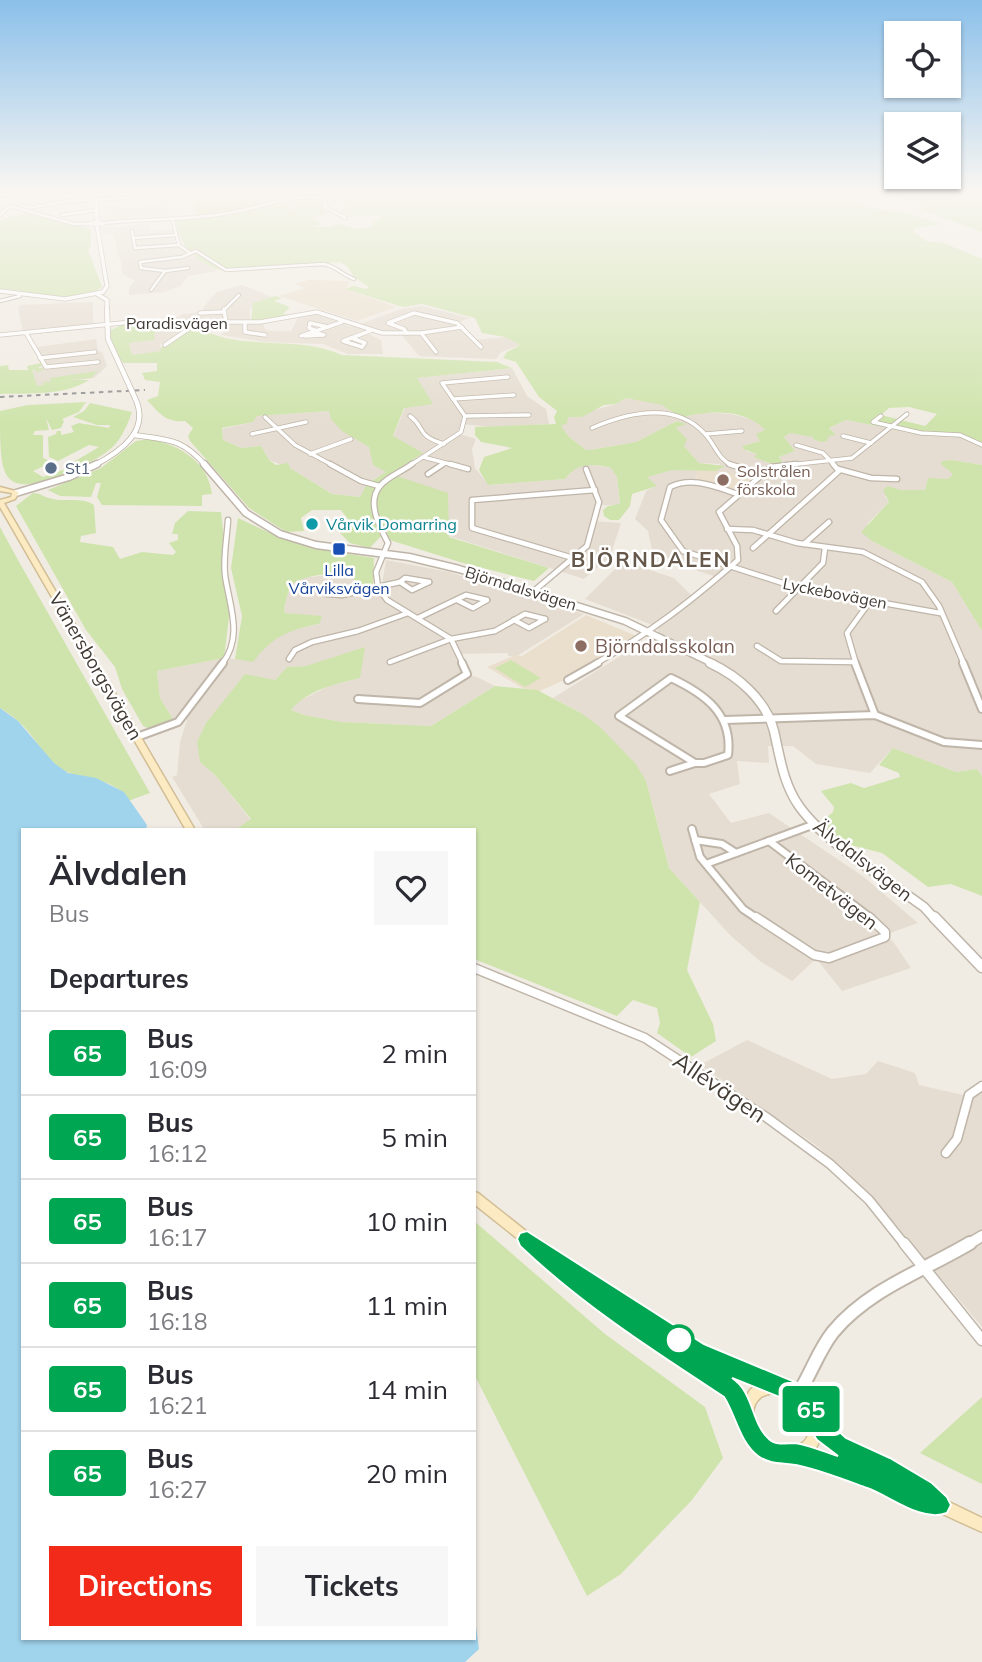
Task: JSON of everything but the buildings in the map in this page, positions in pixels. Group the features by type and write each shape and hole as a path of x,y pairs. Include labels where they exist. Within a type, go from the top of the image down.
{"main road":[{"path":"0,489 16,493"},
{"name":"Vänersborgsvägen","path":"16,493 13,498 0,502 190,828"},
{"path":"476,1199 527,1239 697,1351 773,1386 798,1394 808,1404 815,1420 839,1446 882,1466 924,1491 939,1505"},
{"path":"527,1239 562,1273 622,1319 731,1389 754,1437 768,1450 785,1456 797,1454 872,1478 982,1525"},
{"path":"747,1420 753,1396 762,1389 773,1386"},
{"path":"797,1454 812,1442 815,1420"}],"street":[{"path":"0,291 48,299 97,294 106,290 107,286 102,267"},
{"path":"142,267 144,270 165,271 188,268"},
{"path":"221,267 226,270 282,267"},
{"path":"334,267 342,275 354,279"},
{"path":"151,290 165,271"},
{"path":"16,493 91,467 120,449 134,435 141,418 135,398 107,339 107,300 97,294"},
{"path":"200,313 223,312 239,295"},
{"path":"0,301 20,296"},
{"path":"223,312 226,323"},
{"name":"Paradisvägen","path":"0,335 108,324 245,323 287,319 317,312 370,331 407,333 462,327"},
{"path":"407,333 404,329 388,323 414,313 462,327 481,347"},
{"path":"328,327 310,323 309,328 316,331 324,335 301,336 308,334 316,331 328,327 342,322"},
{"name":"Paradisvägen","path":"245,323 245,332 265,335"},
{"path":"165,345 196,324"},
{"name":"Paradisvägen","path":"352,338 365,343 362,347 343,341 370,331"},
{"path":"421,332 436,352"},
{"path":"26,333 49,368 99,362"},
{"path":"40,358 95,352"},
{"path":"358,699 420,703 467,674 451,639 387,600 378,587 376,572 388,543 374,516 373,499 379,486 461,432 465,416 442,383 508,377"},
{"path":"453,399 513,396"},
{"path":"592,428 623,415 651,413 685,420 706,434 722,460 761,474"},
{"path":"568,680 650,632 682,609 740,557 719,512 761,474 778,465 852,458 906,414"},
{"path":"465,416 529,415"},
{"path":"410,416 415,419 419,433 444,444"},
{"path":"881,416 873,422 927,434 960,435 982,445"},
{"path":"265,417 285,438 310,454 361,481 379,486"},
{"path":"253,434 306,422"},
{"path":"706,434 742,431"},
{"name":"Björndalsvägen","path":"134,435 173,441 191,449 246,513 280,534 316,545 432,561 610,615 650,632"},
{"path":"843,436 871,443"},
{"path":"310,454 351,439"},
{"path":"796,445 819,452 838,469 871,478 897,479"},
{"path":"424,457 468,470"},
{"path":"428,474 445,463"},
{"path":"534,591 587,546 599,502 586,469"},
{"path":"753,548 838,469"},
{"name":"Lyckebovägen","path":"738,494 696,482 673,485 670,487 661,520 683,551 798,588 923,612 940,612"},
{"path":"573,558 472,528 472,500 595,490"},
{"path":"137,737 178,722 227,658 233,636 234,610 225,574 228,520"},
{"path":"804,544 829,522"},
{"path":"727,529 768,534 804,544 871,555 922,582 952,634 982,709"},
{"path":"776,611 823,562 825,548"},
{"path":"327,594 342,595 410,578 429,582 412,590 400,582"},
{"path":"418,618 457,600 471,595 487,600 473,608 457,600"},
{"path":"871,600 847,633 875,715"},
{"path":"289,659 295,650 312,642 358,631 408,613"},
{"path":"390,662 451,639 495,631 514,620 530,614 545,619 529,628 514,620"},
{"name":"Älvdalsvägen","path":"650,632 707,660 736,678 755,695 770,718 782,772 790,792 815,824 924,907 982,967"},
{"path":"757,646 781,661 855,662"},
{"path":"670,771 728,755 730,748 725,720 700,691 671,678 619,716 695,763"},
{"path":"725,720 875,715 944,742 982,745"},
{"name":"Kometvägen","path":"706,864 815,824"},
{"name":"Kometvägen","path":"692,829 706,864 743,909 820,957 829,958 885,937 885,932 873,920 769,841"},
{"path":"695,840 722,844 736,853"},
{"name":"Allévägen","path":"476,969 645,1038 745,1102 830,1164 869,1200 982,1340"},
{"path":"946,1153 957,1139 969,1095 982,1086"},
{"path":"798,1394 833,1333 862,1306 982,1236"}],"shaded area":[{"path":"122,267 211,267 218,271 188,276 180,286 164,292 129,295 129,289 135,280 122,274"},
{"path":"309,280 350,281 345,289 396,307 357,321 279,296 305,288 295,284"},
{"path":"242,285 272,297 250,309 250,323 264,322 264,328 269,331 291,331 298,318 315,314 352,327 401,309 422,306 470,318 457,323 473,340 505,337 520,345 501,352 496,359 419,356 400,333 378,330 369,334 381,340 383,354 348,354 323,344 265,342 221,335 230,323 194,323 160,345 161,351 132,355 129,343 154,340 153,335 175,318 183,314 202,312 217,292"},
{"path":"93,302 93,324 23,332 18,308 20,305"},
{"path":"96,339 98,351 102,352 107,366 94,378 37,386 32,370 47,366 37,347"},
{"path":"512,368 527,396 546,409 549,424 492,427 461,424 457,433 476,439 472,449 475,468 489,485 565,479 574,469 587,464 611,468 617,477 620,505 597,505 593,521 621,523 610,557 584,579 449,536 390,474 422,453 393,437 417,378"},
{"path":"626,398 662,404 681,418 703,412 731,414 758,421 765,430 759,433 760,441 743,446 746,451 758,454 755,457 769,463 782,463 779,457 795,451 784,437 790,433 829,436 835,434 829,428 846,420 914,433 959,436 982,448 982,465 952,460 954,474 948,479 928,479 925,490 900,490 885,496 889,502 867,524 872,541 952,582 982,631 982,776 977,769 956,772 893,748 870,773 816,764 793,746 768,746 769,763 737,761 740,784 709,794 731,823 769,813 864,877 918,923 828,955 820,955 792,981 761,962 730,935 669,868 646,781 581,713 553,698 659,632 655,626 585,599 623,561 674,578 694,598 717,577 682,566 652,550 648,531 635,519 646,491 656,486 646,477 673,470 698,470 695,483 739,496 758,480 716,471 720,464 699,463 684,446 676,428 684,424 677,421 636,442 590,450 586,450 563,432 560,426 568,417 616,404"},
{"path":"329,411 353,437 369,447 374,465 387,472 367,484 361,497 332,494 290,468 269,460 261,446 241,448 223,440 222,429 253,422 257,416"},
{"name":"Solstrålen förskola","path":"698,469 728,472 751,479 738,490 732,491 696,480"},
{"path":"386,560 449,572 584,614 517,656 509,656 507,653 455,654 463,674 477,677 495,686 431,726 342,722 291,710 299,701 329,686 360,678 306,666 287,667 200,762 215,775 251,820 238,828 203,828 172,777 177,775 180,742 187,720 173,719 160,698 157,671 224,658 253,661 267,643 291,630 319,624 300,615 285,613 290,585 302,578 350,574 361,588 382,584"},
{"name":"Björndalsskolan","path":"586,615 639,637 571,677 540,691 522,688 487,667 515,655 522,656"},
{"path":"892,940 911,968 842,991 819,962"},
{"path":"747,1040 832,1079 866,1074 878,1061 915,1073 919,1085 972,1097 982,1093 982,1327 870,1194 817,1146 700,1065"}],"green space":[{"path":"0,267 94,267 102,287 91,293 65,297 0,289"},
{"path":"212,267 275,267 254,268 222,270"},
{"path":"347,267 982,267 982,448 959,436 914,433 846,420 829,428 836,435 829,436 827,441 821,442 813,437 790,433 784,437 795,451 779,457 783,463 769,463 754,457 757,454 743,449 743,446 760,441 756,434 765,430 747,418 737,414 714,412 681,418 662,405 626,398 616,404 604,405 582,417 568,417 567,423 561,426 568,436 586,450 590,450 636,442 677,421 686,424 676,428 687,439 684,446 699,463 725,466 716,471 673,470 647,477 657,486 632,494 630,506 619,520 610,520 604,516 603,510 608,506 620,504 617,477 611,468 585,466 565,479 488,485 479,470 484,457 512,448 481,442 475,435 475,427 556,424 554,417 557,411 539,397 516,362 503,358 507,352 520,345 505,337 482,333 475,318 422,304 403,307 345,289 353,286 366,289 369,287 354,277","holes":["909,407 937,414 925,426 881,415 889,408"]},
{"path":"275,296 282,298 274,301 290,307 283,314 293,315 251,321 253,303"},
{"path":"124,324 170,324 154,334 155,340 129,343 132,355 161,351 160,348 184,334 197,331 244,341 315,347 342,355 497,362 512,368 417,378 433,404 404,408 393,436 423,453 391,474 448,493 449,537 549,568 534,581 463,563 380,537 370,548 350,543 340,533 350,522 341,510 312,510 301,518 304,531 286,532 249,508 190,441 188,436 193,428 185,421 163,416 147,400 158,396 160,382 145,380 142,373 157,371 157,363 123,363 111,342 111,330","holes":["329,411 331,419 342,431 369,447 373,465 386,472 367,484 360,497 332,494 290,468 288,463 276,465 269,460 261,446 241,448 223,440 222,428 253,422 257,416"]},
{"path":"41,363 42,366 37,368 45,369 38,372 32,369 37,386 55,382 43,384 51,381 50,378 98,371 91,378 68,380 89,380 69,389 46,393 0,394 0,366 8,365 9,370 28,370 27,366"},
{"path":"86,402 79,412 62,419 64,421 61,428 52,430 46,418 49,430 35,431 33,435 43,435 43,458 53,462 33,471 43,477 63,470 71,472 30,484 17,483 9,478 1,454 0,411 28,405"},
{"path":"90,403 132,412 119,440 108,451 81,467 70,464 99,447 89,445 58,461 49,457 48,437 57,431 61,431 61,435 74,432 71,426 79,423 109,428 110,425 97,425 73,417 84,411"},
{"path":"150,439 181,450 205,472 212,494 202,495 202,506 102,505 97,497 101,483 96,483 91,497 60,496 48,490 101,468 136,441"},
{"path":"942,461 982,465 982,631 952,582 872,541 861,532 889,502 883,490 888,486 900,490 925,490 928,478 948,479 953,474 941,464"},
{"path":"33,493 94,505 96,533 81,536 80,542 113,547 120,559 142,552 173,555 176,552 169,543 178,540 178,534 172,534 175,523 188,511 221,512 224,538 222,577 230,609 224,658 157,671 160,698 173,719 163,726 150,729 143,726 122,689 115,667 86,630 16,506"},
{"path":"238,518 276,536 313,548 374,558 373,586 361,588 350,574 319,575 297,581 290,585 285,613 322,616 319,624 282,636 267,646 253,662 235,659 242,616 231,568"},
{"path":"0,527 150,793 128,801 117,788 109,784 59,768 18,721 0,708"},
{"path":"365,647 360,678 332,685 305,697 291,710 304,715 342,722 431,726 495,686 537,690 581,713 600,727 635,763 646,781 669,868 700,902 687,970 713,1024 716,1041 691,1057 657,1033 660,1023 657,1008 633,1000 617,1016 476,960 476,828 238,828 251,819 215,775 200,762 197,742 206,723 245,674 275,680 287,667 306,666"},
{"path":"511,660 541,678 525,687 495,668"},
{"path":"893,748 956,772 977,769 982,776 982,896 951,884 928,887 882,853 846,844 820,823 833,812 834,807 821,791 851,783 864,788 900,777 899,773 879,765"},
{"path":"476,1223 605,1334 705,1407 723,1458 692,1500 621,1574 587,1596 476,1378"},
{"path":"982,1397 982,1484 920,1453"}],"water":[{"path":"0,708 18,721 54,763 68,773 96,778 124,792 147,825 146,828 21,828 21,1640 476,1640 476,1627 479,1649 465,1662 0,1662"}],"railway":[{"path":"0,397 145,390"}],"bus line":[{"name":"65","path":"760,1444 731,1389 622,1319 537,1252 527,1239 697,1351 773,1386 790,1389 808,1404 815,1420 839,1446 882,1466 924,1491 939,1505 921,1501 872,1478 797,1454 785,1456 764,1448"}],"place":[{"name":"St1","path":"51,468"},
{"name":"Solstrålen förskola","path":"723,480"},
{"name":"Vårvik Domarring","path":"312,524"},
{"name":"Lilla Vårviksvägen","path":"339,549"},
{"name":"Björndalsskolan","path":"581,646"}],"district":[{"name":"BJÖRNDALEN","path":"651,559"}]}
